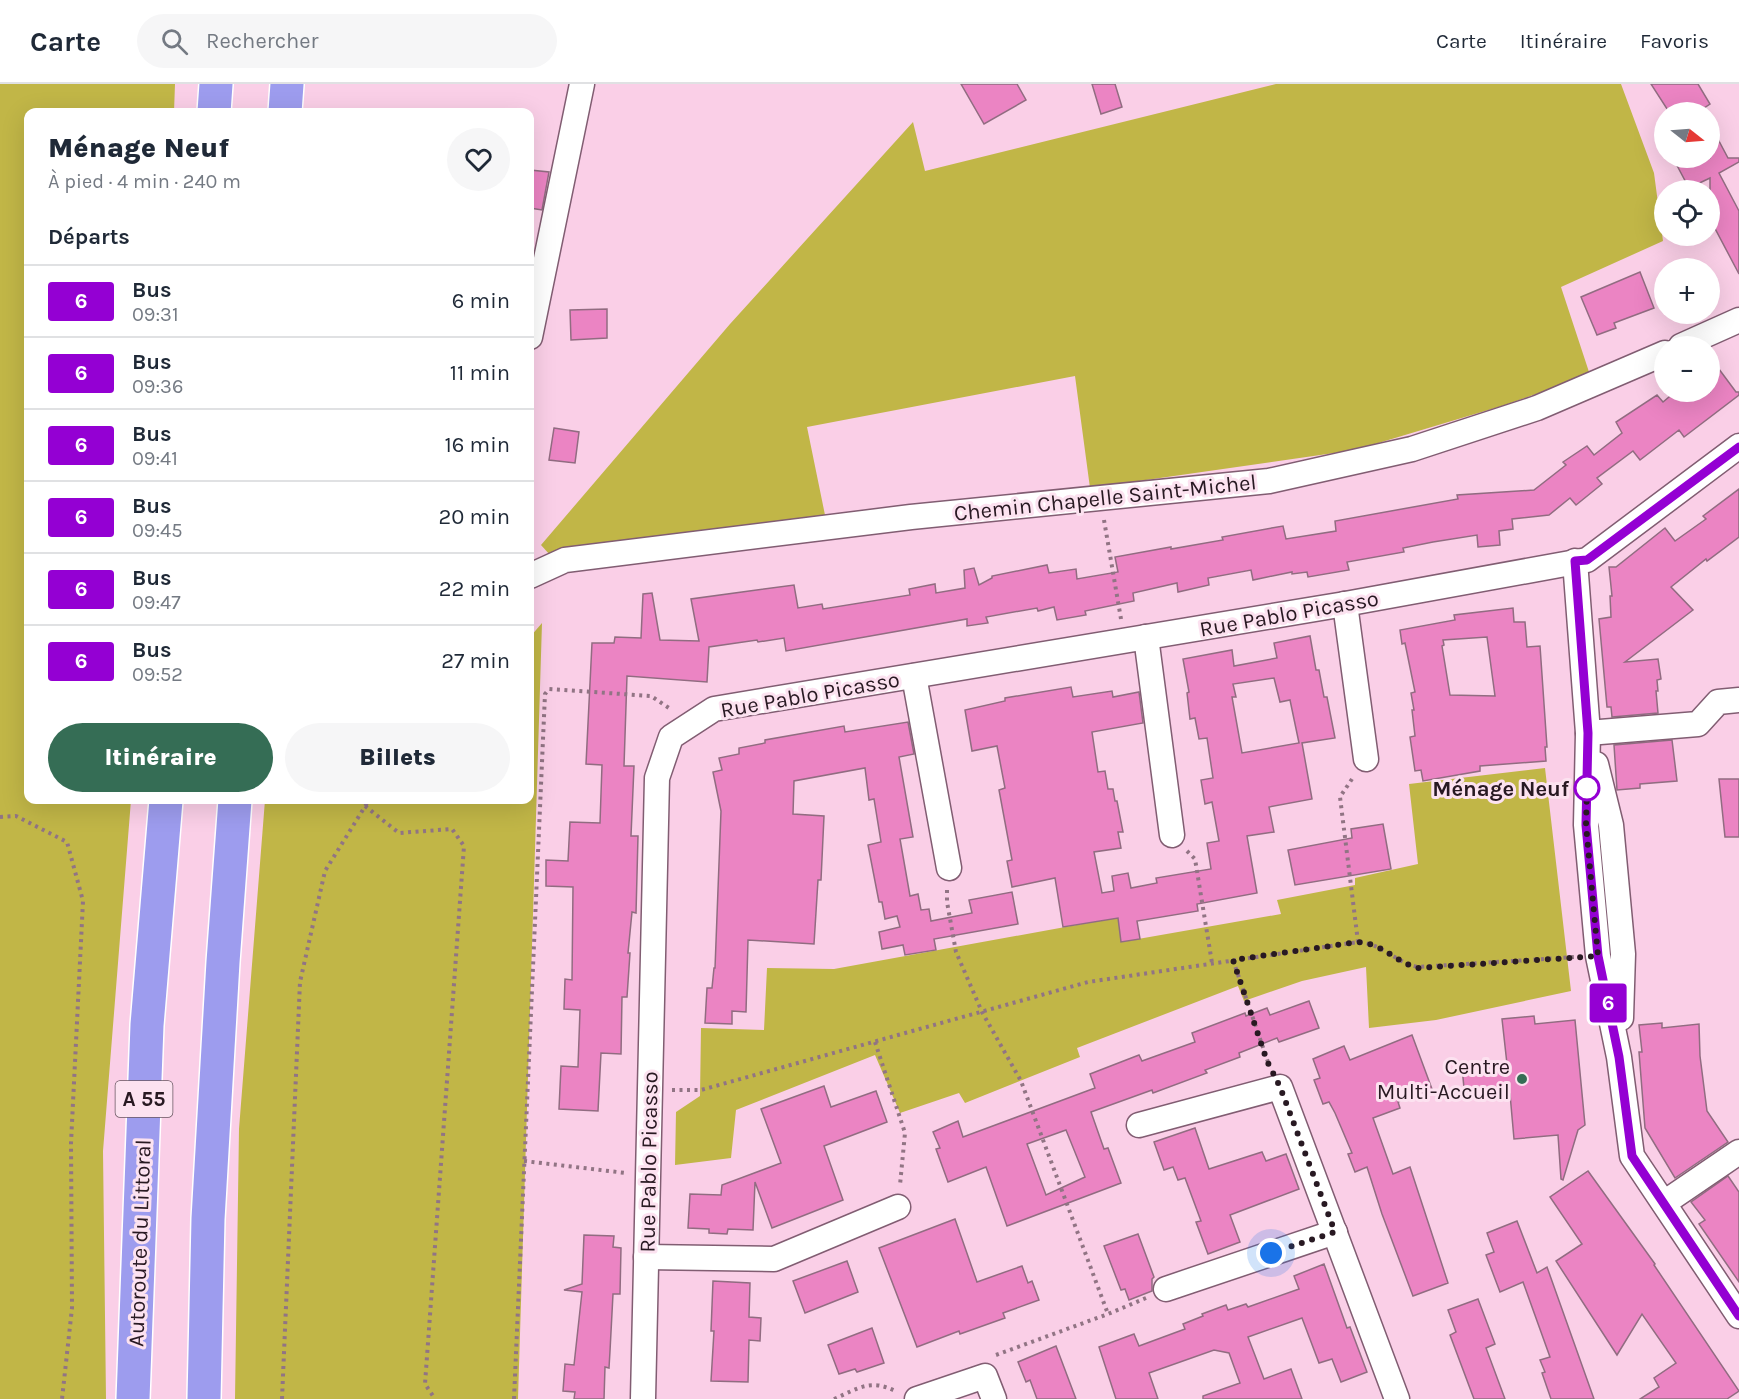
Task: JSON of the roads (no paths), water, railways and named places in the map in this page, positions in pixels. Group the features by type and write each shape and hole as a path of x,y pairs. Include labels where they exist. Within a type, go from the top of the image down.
{"highway":[{"path":"214,108 216,84"},
{"path":"285,108 286,84"},
{"name":"Autoroute du Littoral","path":"133,1399 147,1025 166,804"},
{"path":"204,1399 209,1207 222,962 235,804"}],"street":[{"path":"534,318 582,84"},
{"path":"1704,336 1739,320"},
{"name":"Chemin Chapelle Saint-Michel","path":"534,574 565,560 911,517 1269,481 1412,449 1537,408 1654,358"},
{"name":"Rue Pablo Picasso","path":"643,1399 657,778 671,737 714,710 1345,604 1587,560 1739,446"},
{"path":"1575,561 1588,733 1586,825 1598,956 1619,1057 1632,1156 1739,1316"},
{"path":"1345,604 1366,759"},
{"path":"1135,639 1172,835"},
{"path":"914,676 949,868"},
{"path":"1588,733 1698,724 1718,702 1739,700"},
{"path":"1588,733 1611,825 1616,872 1623,954 1619,1057"},
{"path":"1139,1125 1280,1087 1396,1399"},
{"path":"1664,1203 1739,1152"},
{"path":"646,1257 774,1259 898,1207"},
{"path":"1166,1289 1335,1232"},
{"path":"909,1397 985,1376 994,1399"}],"place":[{"name":"Ménage Neuf","path":"1587,788"},
{"name":"Centre Multi-Accueil","path":"1522,1079"}]}
